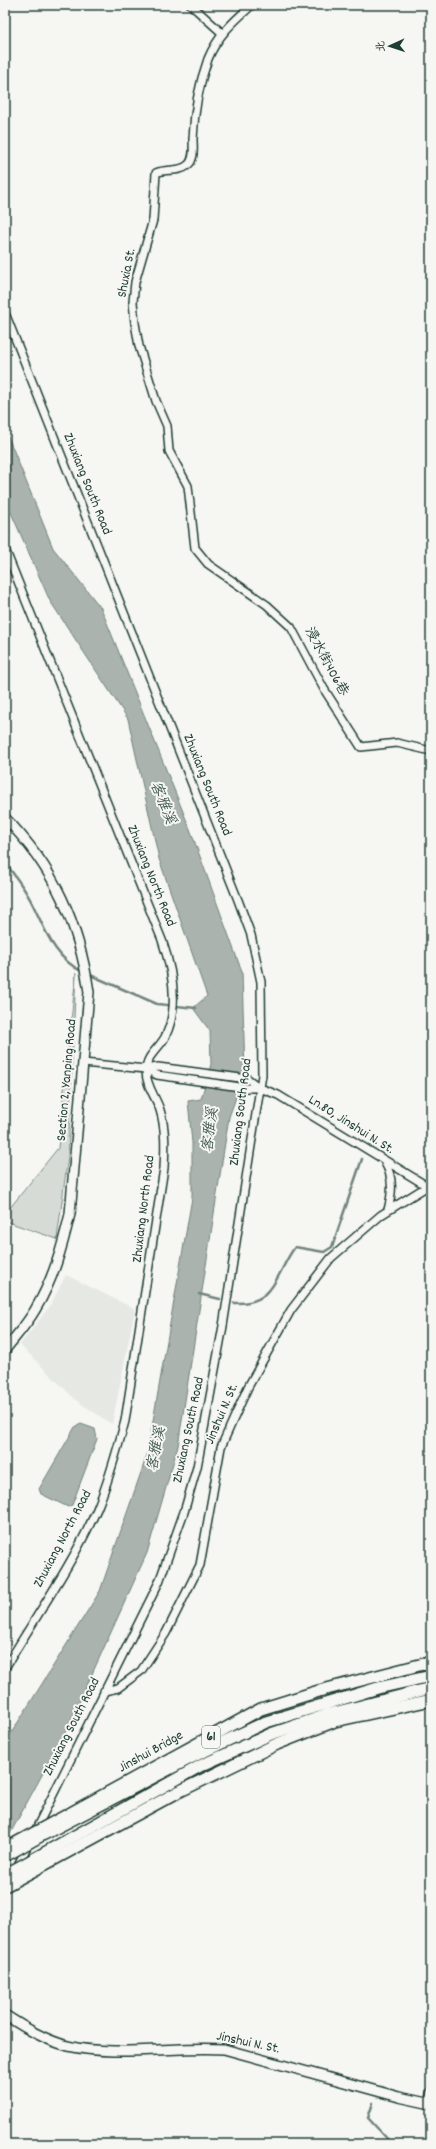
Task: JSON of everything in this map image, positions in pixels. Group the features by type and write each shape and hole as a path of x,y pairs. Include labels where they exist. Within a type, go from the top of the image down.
{"main road":[{"name":"Jinshui Bridge","path":"5,1849 261,1709 319,1691 431,1662"},
{"name":"Jinshui Bridge","path":"5,1856 44,1834 181,1763 266,1722 378,1688 431,1676"},
{"name":"61","path":"5,1875 200,1766 271,1734 330,1714 431,1688"},
{"name":"61","path":"5,1886 176,1793 277,1744 335,1721 390,1707 431,1700"}],"street":[{"path":"190,5 222,33"},
{"name":"Shuxia St.","path":"252,5 222,33 208,58 194,119 193,153 191,161 188,166 177,170 156,173 154,178 155,200 153,220 135,282 134,316 139,346 156,401 167,426 169,451 188,486 192,539 195,548 208,564 258,598"},
{"name":"Zhuxiang South Road","path":"5,313 251,935 261,982 262,1075 223,1326 197,1467 184,1512 159,1582 5,1892"},
{"name":"Zhuxiang North Road","path":"5,549 162,940 168,958 173,995 172,1016 166,1035 159,1046 149,1056 146,1069 146,1080 161,1112 165,1134 164,1168 125,1421 114,1462 97,1509 74,1553 5,1668"},
{"name":"浸水街406巷","path":"258,598 291,627 324,689 361,747 397,743 431,751"},
{"name":"Section 2, Yanping Road","path":"5,818 22,835 43,861 64,902 84,957 89,992 70,1214 62,1251 51,1280 35,1311 5,1350"},
{"path":"83,1063 146,1069 247,1088 260,1088"},
{"path":"157,1071 248,1079 260,1088"},
{"name":"Ln.80, Jinshui N. St.","path":"260,1088 278,1094 384,1161 429,1185"},
{"path":"384,1161 390,1170 392,1183 392,1196 388,1210"},
{"name":"Jinshui N. St.","path":"104,1691 118,1688 141,1671 166,1633 200,1565 221,1448 248,1387 291,1310 330,1258 388,1210 429,1185"},
{"name":"Jinshui N. St.","path":"5,2015 40,2036 69,2046 102,2050 224,2049 398,2097 430,2104 431,2091"}],"shaded area":[{"path":"76,973 68,1156 57,1239 5,1221 5,1214 58,1148"},
{"path":"66,1275 135,1309 112,1424 77,1401 20,1345 50,1306"}],"water":[{"name":"客雅溪","path":"5,429 53,548 101,608 190,829 242,972 245,1072 229,1117 178,1446 147,1553 67,1729 5,1843 5,1743 100,1591 147,1455 192,1198 192,1143 188,1101 201,1099 211,1064 210,1031 193,1008 207,996 159,859 128,719 50,601 5,499"},
{"path":"81,1424 95,1429 97,1439 72,1505 68,1507 41,1494 39,1489 75,1427"}],"waterway":[{"path":"5,862 28,896 57,951 64,959 83,972"},
{"path":"88,974 157,1004 196,1008"},
{"path":"234,1303 248,1302 258,1299 266,1293 273,1286 295,1247 324,1252 332,1247 362,1159"},
{"path":"199,1294 220,1299"},
{"path":"373,2103 368,2118 392,2144"}]}
